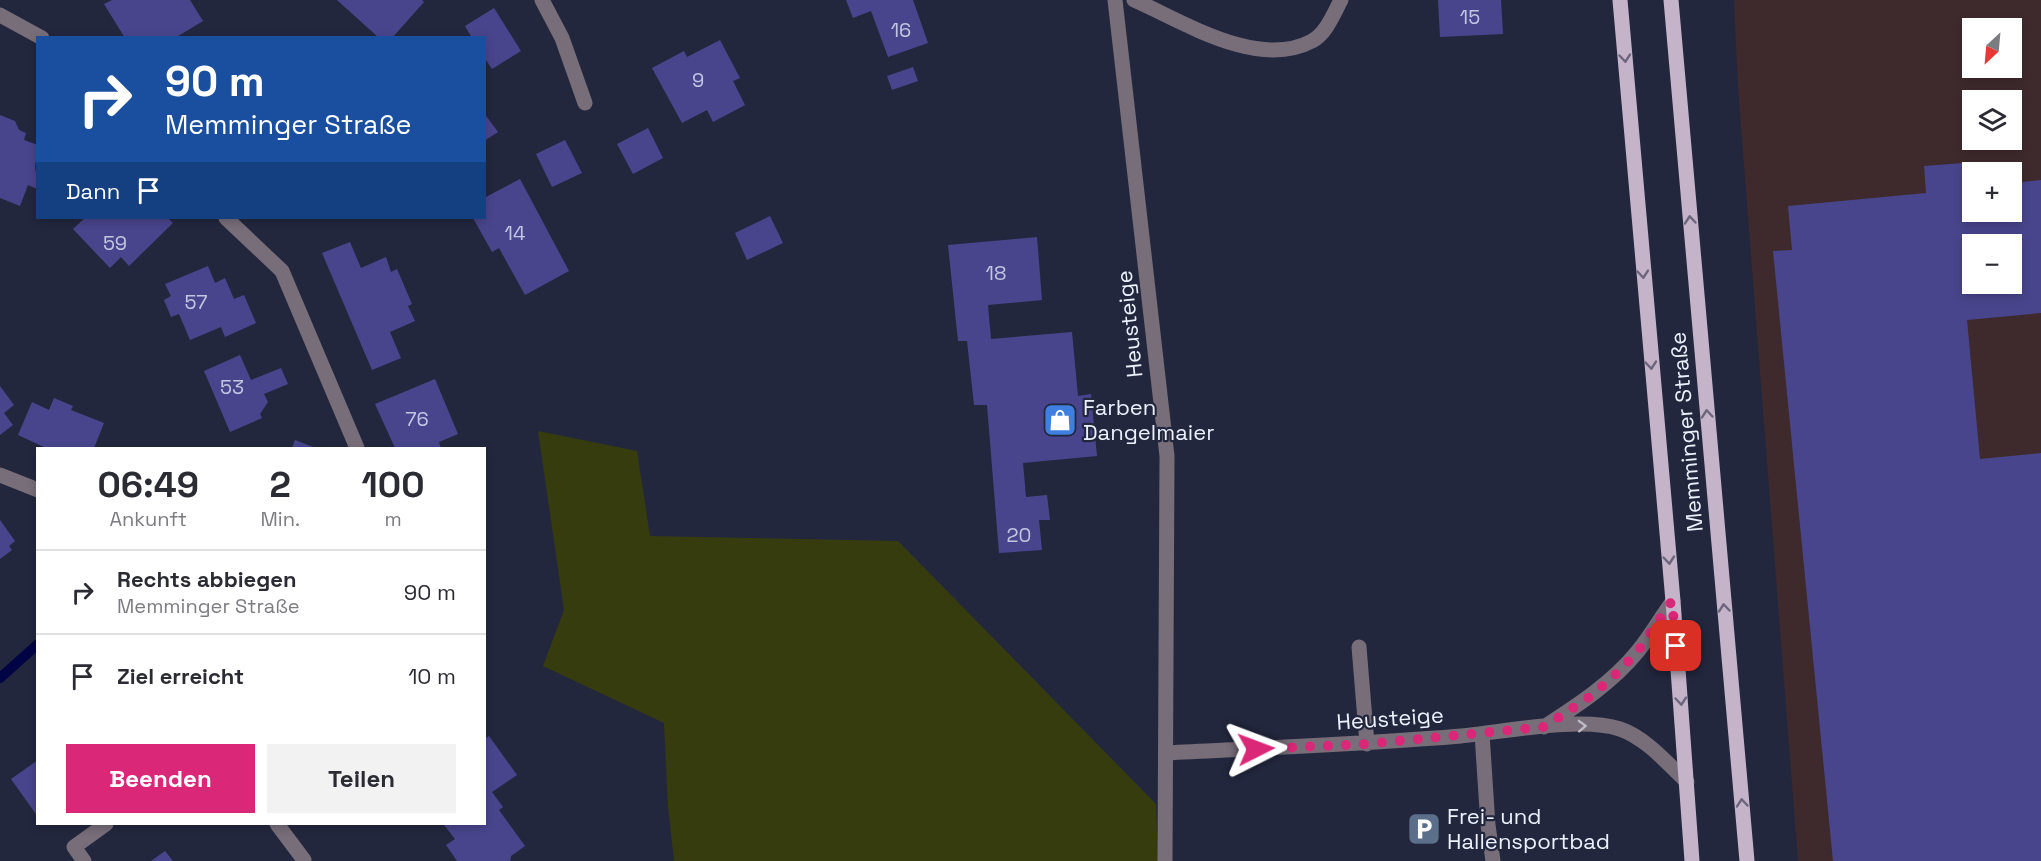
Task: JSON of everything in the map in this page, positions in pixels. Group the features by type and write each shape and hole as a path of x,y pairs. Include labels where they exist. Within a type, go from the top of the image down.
{"main road":[{"name":"Memminger Straße","path":"1620,0 1692,861"},
{"name":"Memminger Straße","path":"1671,0 1747,861"}],"street":[{"path":"542,0 562,38 585,103"},
{"name":"Heusteige","path":"1115,0 1167,456 1165,861"},
{"path":"1134,0 1229,42 1257,50 1285,50 1314,41 1329,23 1341,0"},
{"path":"0,15 37,32 40,36"},
{"path":"227,219 282,272 357,447"},
{"path":"0,476 36,489"},
{"name":"Heusteige","path":"1544,727 1591,696 1616,674 1638,651 1672,601"},
{"path":"1359,647 1367,744"},
{"name":"Heusteige","path":"1167,753 1367,744 1544,727 1595,725 1620,729 1652,748 1687,782"},
{"path":"1482,734 1488,825 1493,861"},
{"path":"84,861 74,847 105,825"},
{"path":"278,825 304,860"}],"shaded area":[{"path":"1734,0 2041,0 2041,861 1798,861 1738,87"}],"green space":[{"path":"538,431 637,451 650,536 898,541 1156,804 1158,861 674,861 668,806 664,723 543,666 564,610"}],"building":[{"path":"112,0 190,0 203,21 178,36 124,36 104,4"},
{"path":"337,0 422,0 424,2 394,36 377,36"},
{"path":"846,0 913,0 928,43 888,57 871,11 853,18"},
{"path":"1438,0 1501,0 1503,34 1440,37"},
{"path":"494,8 521,51 492,69 486,60 486,36 471,36 465,26"},
{"path":"720,40 740,78 733,81 745,105 713,122 707,110 682,123 652,68 684,51 687,57"},
{"path":"913,67 918,81 892,90 887,76"},
{"path":"0,115 15,121 19,130 26,133 24,140 36,144 36,189 28,185 20,206 0,198"},
{"path":"486,116 498,132 486,140"},
{"path":"648,128 663,158 633,174 617,144"},
{"path":"565,140 582,173 552,187 536,154"},
{"path":"1962,163 1962,222 2022,222 2022,182 2041,180 2041,313 1967,320 1980,459 2041,453 2041,861 1833,861 1773,251 1792,250 1788,206 1926,193 1924,166"},
{"path":"520,179 569,271 525,295 499,248 492,252 474,219 486,219 486,197"},
{"path":"770,216 783,243 747,260 735,233"},
{"path":"84,219 169,219 173,223 129,266 121,257 110,268 73,229"},
{"path":"1037,237 1042,300 988,305 991,339 1072,332 1078,396 1091,394 1097,456 1023,463 1026,497 1047,495 1050,520 1039,520 1042,550 999,553 987,405 974,405 967,341 958,341 948,245"},
{"path":"350,242 361,268 386,257 391,272 397,269 412,304 408,306 415,321 390,332 401,358 372,370 322,253"},
{"path":"208,266 215,283 225,278 234,299 244,295 256,323 225,337 221,327 190,340 179,314 171,317 164,300 171,296 165,284"},
{"path":"240,355 251,380 281,368 288,384 264,394 268,402 260,414 262,418 230,432 204,371"},
{"path":"435,379 458,434 439,442 441,447 395,447 375,404"},
{"path":"0,386 14,405 4,413 13,425 0,435"},
{"path":"54,398 73,406 71,410 104,423 94,447 44,447 18,435 32,402 49,410"},
{"path":"295,440 313,447 292,447"},
{"path":"0,520 15,541 9,546 12,550 0,559"},
{"path":"489,736 517,775 492,792 503,807 499,810 525,846 511,856 510,861 457,861 446,845 455,839 444,825 486,825 486,738"},
{"path":"36,761 36,814 11,779"},
{"path":"165,851 173,861 151,861"}],"waterway":[{"path":"0,678 36,646"}],"place":[{"name":"Farben Dangelmaier","path":"1060,420"},
{"name":"Frei- und Hallensportbad","path":"1424,829"}],"route":[{"path":"1256,749 1367,744 1544,727 1591,696 1616,674 1638,651 1672,601 1676,646"}]}
